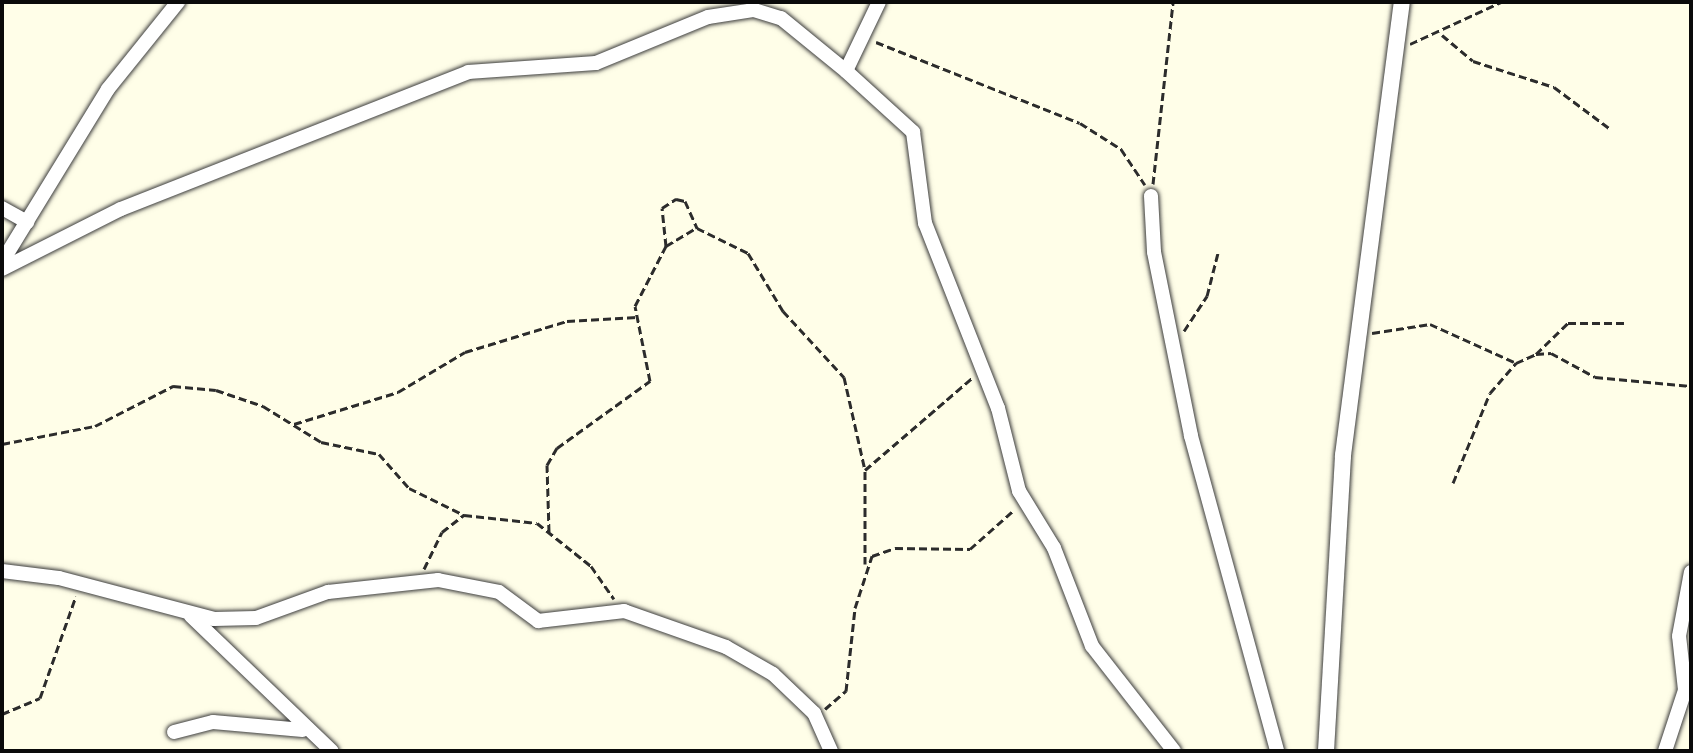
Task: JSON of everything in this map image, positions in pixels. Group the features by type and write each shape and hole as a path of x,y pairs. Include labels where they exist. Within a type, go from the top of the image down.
{"street":[{"path":"846,71 860,33 879,2"},
{"path":"1326,751 1356,330 1402,2"},
{"path":"2,262 108,89 173,6"},
{"path":"2,269 121,209 468,72 596,63 708,17 754,10 781,18 846,71 916,139 925,223 979,370 998,408 1019,491 1061,562 1092,646 1174,751"},
{"path":"1151,196 1173,347 1277,751"},
{"path":"2,208 27,222"},
{"path":"2,571 82,586 190,615 256,618 314,595 443,581 499,592 538,621 624,611 753,661 814,713 831,751"},
{"path":"1665,751 1685,690 1679,636 1691,572"},
{"path":"190,615 303,730 332,751"},
{"path":"174,732 213,722 303,730"}],"path":[{"path":"1151,196 1173,2"},
{"path":"1395,48 1442,35 1501,2"},
{"path":"860,33 1080,123 1121,149 1151,196"},
{"path":"1442,35 1473,61 1554,87 1609,128"},
{"path":"666,246 658,220 676,199 685,201 697,228 748,253 783,311 844,377 865,470 864,568 846,691 814,713"},
{"path":"549,532 547,465 557,448 650,381 637,317 641,291 666,246 697,228"},
{"path":"1173,347 1207,296 1218,253"},
{"path":"294,424 398,392 465,352 567,321 637,317"},
{"path":"1453,483 1490,393 1516,363 1536,354 1568,323 1625,323"},
{"path":"1356,330 1388,335 1430,324 1516,363"},
{"path":"1536,354 1551,353 1595,377 1691,386"},
{"path":"865,470 979,370"},
{"path":"2,444 95,426 173,386 216,390 294,424 321,442 379,454 409,488 464,515 524,518 549,532 591,566 624,611"},
{"path":"864,568 883,549 983,544 1005,526 1019,491"},
{"path":"416,584 442,532 464,515"},
{"path":"2,714 40,698 82,586"}]}
